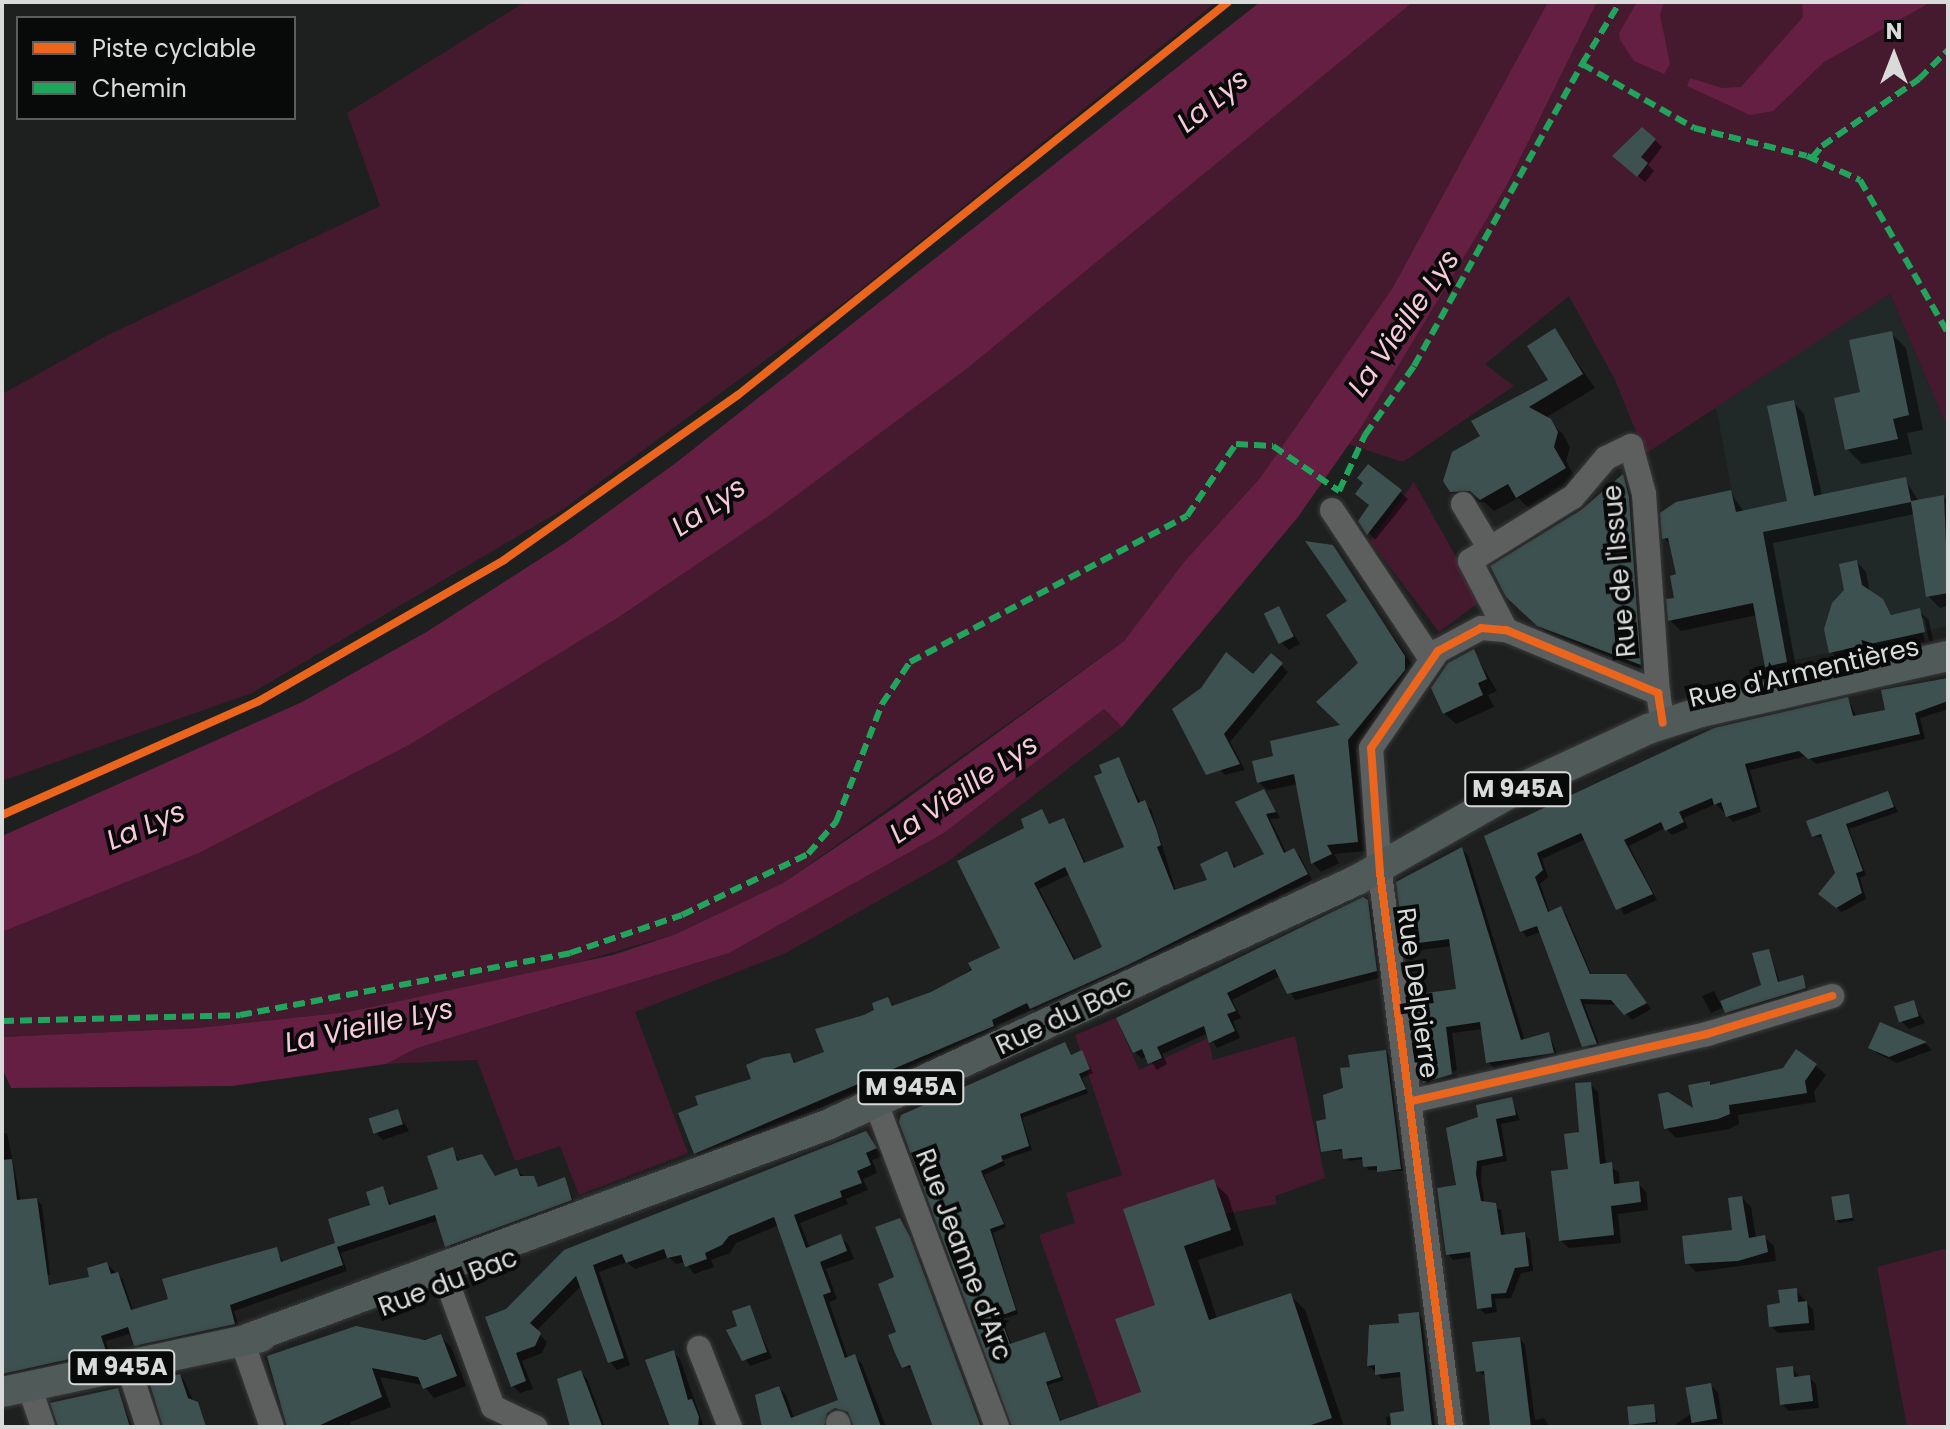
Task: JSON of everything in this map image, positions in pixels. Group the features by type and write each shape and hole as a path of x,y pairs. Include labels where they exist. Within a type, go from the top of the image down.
{"main road":[{"name":"Rue d'Armentières","path":"1661,707 1948,640"},
{"name":"Rue d'Armentières","path":"1661,707 1948,656"},
{"name":"M 945A","path":"1379,860 1506,795 1661,707"},
{"name":"Rue du Bac","path":"16,1389 366,1314 445,1277 876,1103 1261,923 1379,860"}],"street":[{"name":"Rue de l'Issue","path":"1490,549 1573,497 1606,458 1631,446 1644,494 1661,707"},
{"path":"1463,504 1490,549 1470,561 1506,630 1661,707"},
{"path":"1332,510 1431,659"},
{"name":"Rue Delpierre","path":"1451,1427 1379,860 1371,748 1431,659 1445,644 1472,630 1506,630"},
{"path":"1412,1101 1707,1034 1832,996"},
{"name":"Rue Jeanne d'Arc","path":"876,1103 997,1427"},
{"path":"445,1277 488,1417 535,1427"},
{"path":"242,1341 272,1427"},
{"path":"699,1348 730,1427"},
{"path":"128,1366 148,1427"},
{"path":"16,1389 43,1427"}],"shaded area":[{"path":"525,2 1216,2 850,298 562,510 252,693 2,781 2,394 108,335 380,206 347,113"},
{"path":"1413,2 1548,2 1392,289 1260,478 1184,562 1124,641 783,883 676,934 562,967 348,1012 198,1028 2,1037 2,932 199,853 409,745 619,617 773,513 969,367"},
{"path":"1597,2 1948,2 1948,429 1890,294 1645,454 1615,380 1569,296 1485,364 1514,386 1403,462 1348,444 1506,187"},
{"path":"1890,294 1948,429 1948,626 1765,667 1716,407"},
{"path":"1414,482 1481,601 1439,632 1370,541"},
{"path":"1104,709 1122,727 949,861 786,953 635,1012 688,1153 579,1195 560,1146 515,1161 477,1060 386,1064 417,1048 729,953 944,833"},
{"path":"1116,1018 1139,1070 1208,1038 1213,1060 1295,1036 1325,1178 1275,1196 1277,1204 1225,1214 1123,1209 1155,1305 1116,1319 1152,1427 1099,1407 1039,1235 1075,1223 1066,1193 1122,1175 1075,1035"},
{"path":"1948,1248 1948,1427 1907,1427 1877,1267"}],"water":[{"name":"La Lys","path":"1260,2 1413,2 969,367 773,513 619,617 409,745 199,853 2,932 2,836 302,702 428,631 568,541 677,462"},
{"name":"La Vieille Lys","path":"1548,2 1597,2 1506,187 1363,424 1298,517 1122,727 1104,709 944,833 729,953 417,1048 386,1064 232,1086 11,1088 2,1068 2,1037 198,1028 348,1012 613,955 676,934 783,883 894,808 1124,641 1184,562 1260,478 1392,289"},
{"path":"1637,2 1664,2 1660,15 1670,64 1664,74 1634,61 1620,40 1619,33"},
{"path":"1802,2 1931,2 1824,62 1773,111 1750,115 1687,86 1690,78 1722,88 1741,87 1803,17"}],"building":[{"path":"1642,127 1656,139 1641,157 1648,163 1637,177 1612,156"},
{"path":"1555,328 1583,374 1529,407 1551,419 1558,432 1554,447 1566,468 1516,498 1508,484 1480,500 1470,491 1450,492 1443,481 1452,452 1480,436 1471,421 1548,380 1527,346"},
{"path":"1892,331 1909,415 1893,419 1898,439 1845,450 1834,398 1860,392 1849,340"},
{"path":"1794,400 1814,496 1906,477 1911,501 1944,495 1948,593 1926,597 1911,502 1763,532 1787,662 1765,667 1753,603 1668,621 1666,599 1674,598 1670,576 1676,574 1668,538 1662,539 1660,513 1676,502 1731,490 1736,512 1787,501 1767,406"},
{"path":"1368,464 1402,490 1367,535 1358,521 1369,505 1355,494 1363,483 1357,478"},
{"path":"1623,474 1629,497 1641,665 1537,626 1506,597 1490,566 1581,510"},
{"path":"1305,541 1333,545 1405,656 1405,670 1348,740 1358,842 1327,845 1332,854 1311,864 1294,774 1257,783 1252,761 1273,756 1270,741 1340,725 1316,702 1358,663 1326,615 1347,601"},
{"path":"1857,560 1862,585 1883,599 1891,615 1920,608 1925,632 1829,653 1824,629 1832,603 1844,590 1839,564"},
{"path":"1279,606 1294,637 1279,644 1264,613"},
{"path":"1474,649 1487,679 1478,683 1483,695 1443,714 1431,688 1448,663"},
{"path":"1226,652 1253,674 1271,653 1283,663 1224,734 1240,764 1206,775 1172,709 1201,688"},
{"path":"1948,678 1948,701 1915,713 1920,734 1808,759 1799,751 1745,764 1757,807 1726,817 1721,802 1714,805 1712,798 1679,812 1684,822 1665,831 1661,822 1624,840 1653,894 1616,910 1581,833 1537,853 1543,870 1535,877 1548,912 1561,906 1590,974 1626,974 1647,1003 1624,1015 1611,1000 1580,999 1597,1044 1582,1047 1537,926 1520,932 1484,836 1714,728 1848,697 1853,716 1885,710 1881,690"},
{"path":"1119,757 1138,803 1145,800 1161,845 1157,847 1174,890 1207,880 1200,864 1227,851 1234,868 1264,854 1235,802 1264,789 1276,812 1266,814 1284,853 1294,848 1308,874 1128,965 1030,1009 1027,1003 992,1020 994,1026 694,1154 678,1113 698,1105 695,1096 751,1079 746,1065 762,1058 790,1053 794,1063 824,1052 815,1029 864,1015 874,1010 872,1003 888,997 892,1006 931,992 972,970 968,963 1000,948 957,861 1024,828 1021,819 1042,809 1049,824 1064,818 1084,863 1124,847 1094,776 1102,773 1099,765","holes":["1065,867 1102,947 1074,960 1034,883"]},
{"path":"1888,791 1894,807 1846,824 1863,871 1856,873 1862,893 1836,908 1818,894 1835,873 1821,834 1812,837 1806,821"},
{"path":"1462,847 1521,1040 1549,1032 1554,1053 1486,1063 1480,1022 1446,1027 1452,1074 1423,1083 1411,995 1456,989 1449,939 1404,945 1396,882"},
{"path":"1363,897 1368,900 1377,971 1287,994 1275,969 1227,993 1236,1011 1227,1014 1235,1031 1209,1043 1204,1026 1157,1047 1162,1058 1148,1064 1142,1049 1133,1053 1116,1018"},
{"path":"1769,949 1778,982 1803,975 1806,988 1725,1013 1720,1001 1761,985 1752,953"},
{"path":"1914,1000 1919,1016 1899,1022 1894,1006"},
{"path":"1880,1022 1927,1042 1889,1057 1868,1048"},
{"path":"1065,1042 1071,1055 1082,1050 1090,1069 1079,1074 1086,1089 1020,1114 1029,1146 1001,1156 1003,1161 981,1171 1004,1224 990,1229 1016,1310 1000,1316 1010,1344 1045,1332 1061,1377 1046,1382 1060,1421 1141,1392 1115,1319 1155,1305 1123,1209 1214,1179 1231,1230 1184,1246 1209,1320 1291,1293 1332,1418 1305,1427 1012,1427 899,1122 901,1115"},
{"path":"1796,1049 1817,1064 1805,1081 1807,1093 1729,1105 1730,1114 1718,1119 1664,1129 1658,1094 1668,1092 1693,1108 1688,1085 1710,1081 1710,1085 1783,1068"},
{"path":"1386,1050 1401,1169 1377,1172 1377,1166 1363,1167 1362,1157 1343,1159 1342,1149 1321,1152 1316,1121 1326,1119 1323,1095 1343,1088 1340,1068 1350,1067 1348,1055"},
{"path":"1591,1082 1600,1164 1612,1162 1614,1184 1639,1181 1641,1202 1611,1206 1614,1235 1559,1241 1551,1171 1568,1169 1564,1134 1579,1132 1575,1083"},
{"path":"1512,1097 1516,1115 1496,1119 1503,1156 1477,1161 1476,1174 1481,1201 1496,1203 1501,1235 1525,1232 1529,1266 1515,1268 1506,1293 1491,1294 1492,1307 1477,1309 1470,1252 1446,1255 1437,1188 1456,1185 1446,1128 1478,1117 1476,1105"},
{"path":"398,1109 403,1124 373,1134 369,1119"},
{"path":"866,1131 877,1148 866,1153 871,1165 857,1171 862,1183 840,1191 842,1197 794,1215 806,1248 841,1234 847,1251 820,1262 831,1292 823,1295 845,1358 855,1354 881,1427 854,1427 848,1412 835,1408 827,1413 824,1427 762,1427 755,1395 779,1386 791,1418 838,1400 774,1217 729,1236 722,1245 705,1253 707,1259 685,1267 681,1255 667,1258 664,1249 626,1263 622,1254 593,1265 624,1358 608,1363 576,1276 530,1323 541,1333 535,1346 516,1353 526,1381 511,1387 485,1317 506,1309 564,1250"},
{"path":"453,1147 457,1161 482,1154 495,1176 517,1168 520,1176 534,1176 538,1187 565,1177 572,1200 445,1247 435,1215 337,1247 343,1265 230,1305 235,1324 134,1346 128,1327 101,1336 106,1351 2,1374 2,1160 12,1159 17,1200 37,1198 49,1285 89,1277 87,1268 107,1262 111,1274 118,1272 131,1310 168,1299 162,1279 277,1247 281,1262 335,1243 328,1219 370,1205 366,1192 383,1186 389,1205 438,1189 427,1156"},
{"path":"1849,1194 1853,1218 1835,1221 1831,1197"},
{"path":"1742,1196 1749,1238 1765,1235 1768,1252 1738,1261 1685,1264 1682,1236 1732,1230 1728,1198"},
{"path":"900,1218 910,1237 981,1427 933,1427 910,1365 902,1368 888,1335 896,1332 878,1284 894,1277 875,1227"},
{"path":"1797,1288 1798,1302 1807,1301 1809,1323 1769,1327 1767,1305 1780,1303 1778,1290"},
{"path":"750,1305 767,1352 742,1361 726,1330 737,1326 732,1311"},
{"path":"1419,1312 1432,1427 1391,1427 1390,1413 1404,1411 1400,1372 1375,1375 1375,1365 1367,1366 1369,1325 1399,1323 1398,1314"},
{"path":"356,1326 425,1340 441,1334 457,1376 423,1389 418,1377 372,1368 382,1397 316,1427 287,1427 267,1356"},
{"path":"1520,1337 1531,1427 1490,1427 1484,1371 1476,1372 1472,1342"},
{"path":"674,1350 688,1400 692,1399 699,1417 698,1427 670,1427 645,1360"},
{"path":"1793,1366 1794,1377 1810,1375 1813,1401 1780,1405 1776,1368"},
{"path":"581,1370 602,1427 570,1427 557,1379"},
{"path":"180,1374 188,1398 198,1402 206,1427 163,1427 149,1381"},
{"path":"1711,1383 1717,1418 1692,1423 1685,1388"},
{"path":"118,1388 130,1427 58,1427 50,1403"},
{"path":"1654,1404 1656,1422 1629,1425 1627,1407"}],"marked path":[{"path":"1582,64 1620,2"},
{"path":"1812,158 1822,146 1919,79 1948,50"},
{"path":"2,1021 240,1015 570,953 682,915 808,854 836,822 882,704 910,662 1187,516 1236,444 1273,446 1339,491 1365,435 1414,366 1582,64 1694,128 1807,156 1860,180 1948,333"}],"cycle path":[{"path":"2,815 259,701 504,560 738,395 1228,2"},
{"path":"1451,1427 1380,873 1371,748 1438,651 1481,628 1506,630 1658,693 1663,723"},
{"path":"1412,1101 1707,1034 1832,996"}]}
